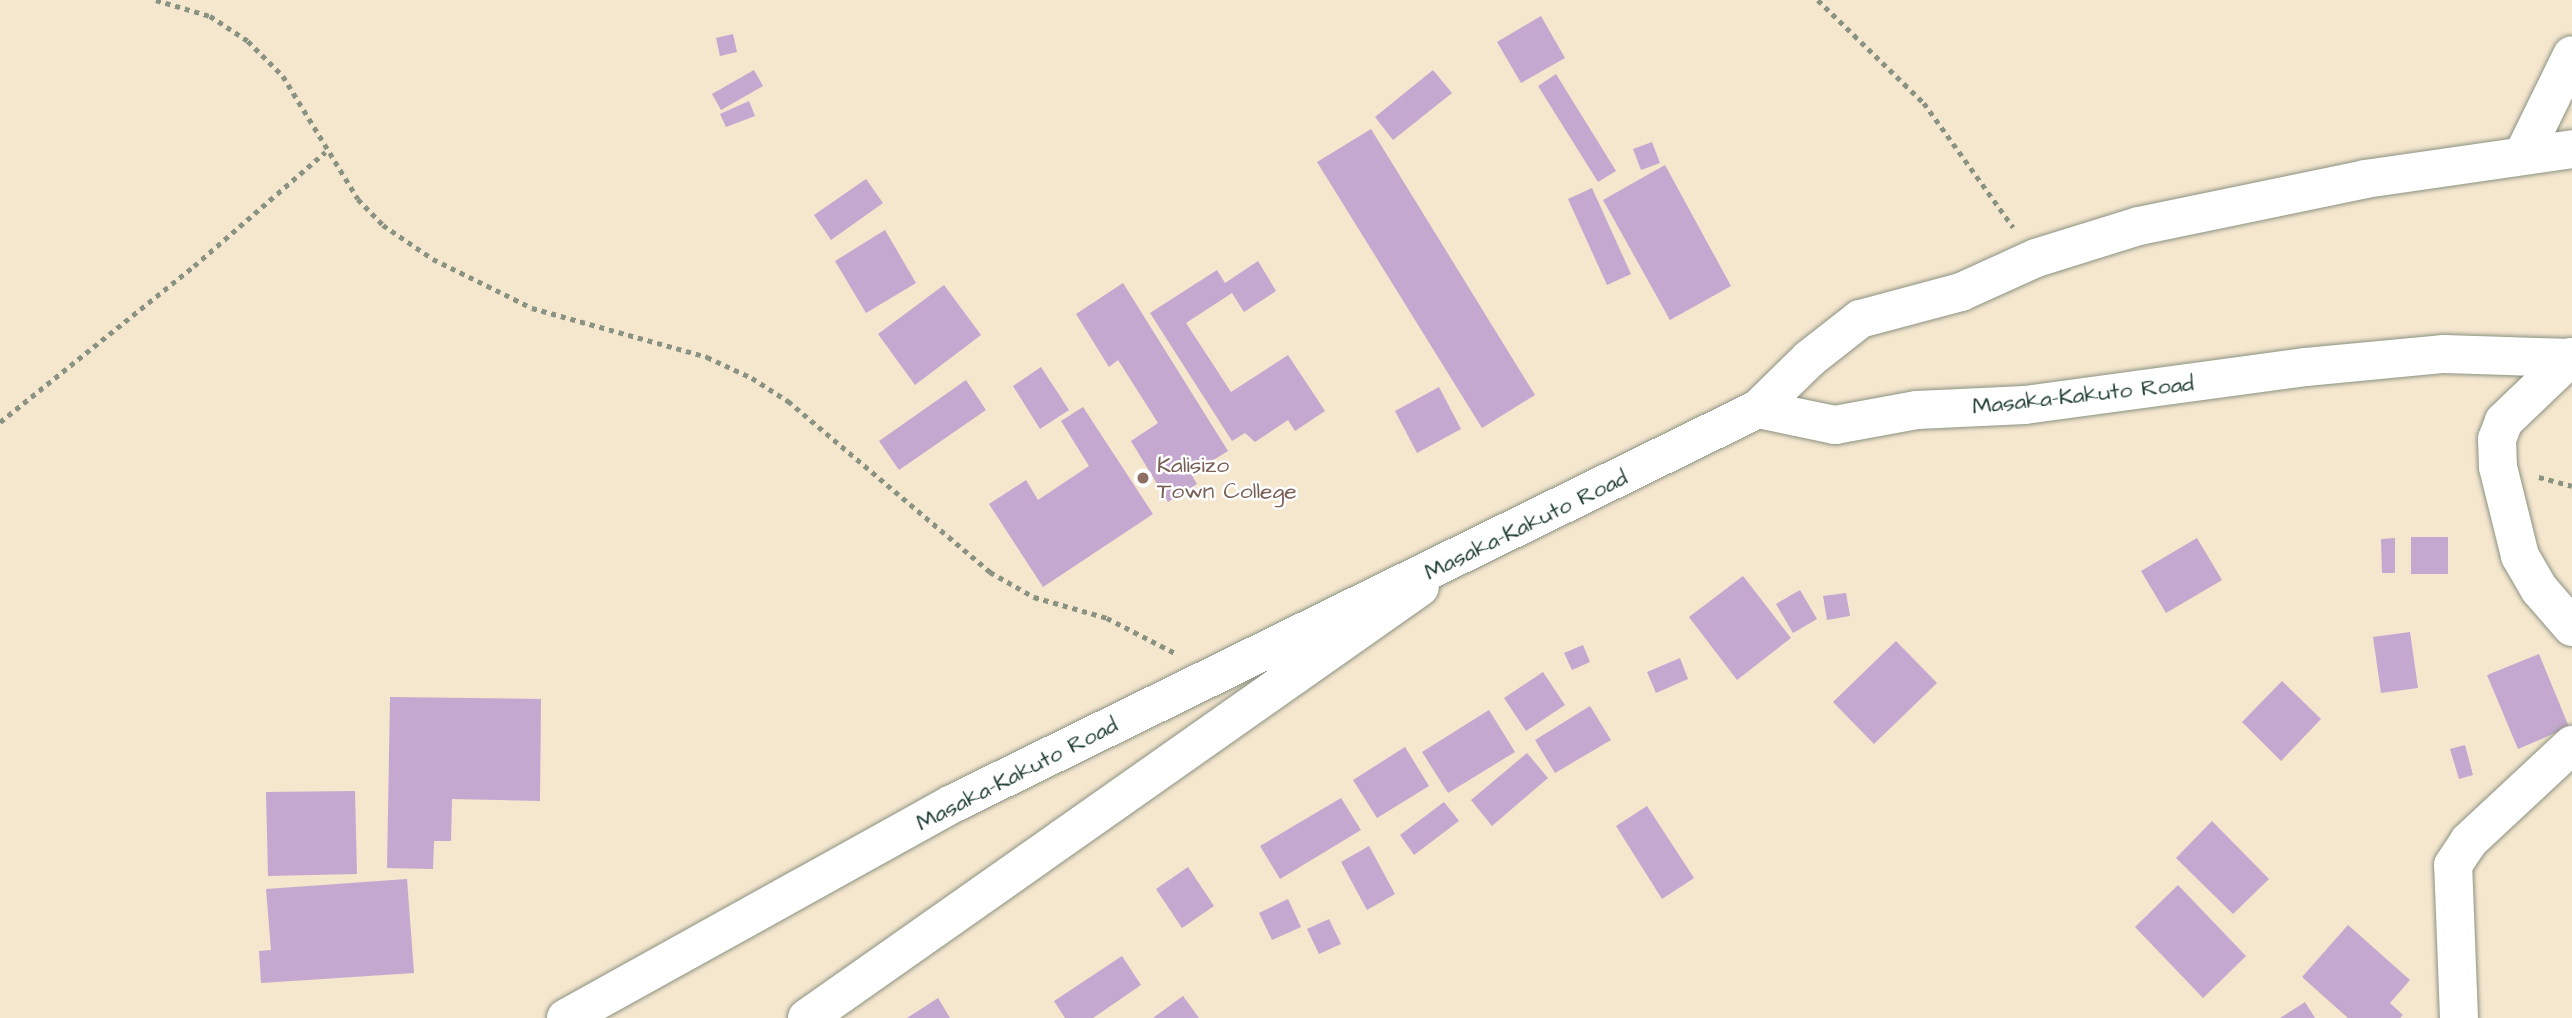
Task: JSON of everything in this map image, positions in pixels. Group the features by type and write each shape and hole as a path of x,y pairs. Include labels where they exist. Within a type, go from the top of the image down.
{"main road":[{"path":"2523,155 2572,55"},
{"path":"1758,409 1809,359 1860,319 1961,292 2036,258 2139,226 2365,179 2572,149"},
{"name":"Masaka-Kakuto Road","path":"566,1018 952,804 1214,677 1335,613 1459,560 1758,409 1835,425 1917,410 2025,405 2430,355 2572,358"},
{"path":"2572,358 2504,421 2497,439 2498,467 2520,556 2572,627"},
{"path":"807,1018 1459,560"},
{"path":"2459,1018 2454,865 2469,841 2572,745"}],"path":[{"path":"156,0 210,16 248,41 282,76 307,111 326,152 383,225 433,259 532,308 707,357 752,378 788,401 990,572 1034,597 1107,618 1151,638 1214,677"},
{"path":"1818,0 1924,103 2036,258"},
{"path":"0,422 326,152"}],"building":[{"path":"1541,16 1565,58 1521,83 1497,42"},
{"path":"733,34 737,52 720,56 716,38"},
{"path":"754,70 763,86 721,110 712,94"},
{"path":"1433,70 1452,93 1393,140 1375,117"},
{"path":"1556,74 1616,171 1598,182 1538,86"},
{"path":"749,101 755,116 726,127 720,114"},
{"path":"1371,129 1535,395 1482,428 1317,162"},
{"path":"1652,142 1660,163 1641,170 1633,149"},
{"path":"1665,165 1731,286 1670,320 1603,200"},
{"path":"866,179 883,203 831,240 814,215"},
{"path":"1592,188 1631,274 1607,285 1568,199"},
{"path":"885,230 916,283 866,313 835,261"},
{"path":"1258,261 1276,291 1244,312 1232,293 1186,323 1231,392 1288,355 1325,411 1295,431 1288,420 1255,442 1245,433 1232,441 1150,313 1217,270 1225,283"},
{"name":"Kalisizo Town College","path":"1123,283 1228,451 1191,474 1197,484 1168,502 1131,441 1158,423 1118,360 1109,367 1076,314"},
{"path":"944,285 981,335 915,385 878,334"},
{"path":"1041,367 1069,410 1040,429 1013,386"},
{"path":"966,380 986,410 899,470 879,441"},
{"path":"1439,387 1461,429 1417,453 1395,411"},
{"path":"1083,407 1153,514 1043,587 989,504 1026,480 1038,500 1089,466 1061,421"},
{"path":"2411,537 2448,537 2448,574 2411,574"},
{"path":"2197,538 2222,580 2166,613 2141,571"},
{"path":"2395,538 2395,573 2382,573 2381,539"},
{"path":"1743,576 1791,638 1737,680 1689,617"},
{"path":"1800,590 1817,619 1793,633 1776,604"},
{"path":"1846,593 1850,616 1827,620 1823,596"},
{"path":"2410,632 2418,688 2381,693 2373,637"},
{"path":"1896,641 1937,683 1874,744 1833,702"},
{"path":"1583,645 1590,662 1572,670 1564,653"},
{"path":"2539,654 2569,727 2518,749 2487,675"},
{"path":"1680,658 1688,679 1656,693 1647,672"},
{"path":"1543,672 1565,705 1526,731 1504,698"},
{"path":"2282,681 2321,719 2281,761 2242,722"},
{"path":"390,697 541,699 540,801 452,799 451,841 434,841 433,869 387,868"},
{"path":"1590,706 1611,740 1555,773 1535,740"},
{"path":"1489,710 1515,752 1448,793 1422,752"},
{"path":"2465,745 2473,775 2459,779 2450,749"},
{"path":"1405,747 1429,786 1377,818 1353,780"},
{"path":"1527,753 1548,778 1492,826 1471,800"},
{"path":"355,791 357,874 268,876 266,792"},
{"path":"1341,798 1361,830 1280,879 1260,846"},
{"path":"1444,802 1459,821 1414,855 1400,835"},
{"path":"1647,806 1694,878 1662,899 1616,826"},
{"path":"2212,821 2269,879 2233,914 2176,858"},
{"path":"1369,846 1395,894 1367,910 1341,862"},
{"path":"1188,867 1214,906 1182,928 1156,889"},
{"path":"407,879 414,973 261,983 259,951 271,950 266,889"},
{"path":"2178,885 2246,956 2203,998 2135,927"},
{"path":"1288,899 1301,927 1272,940 1259,913"},
{"path":"1329,919 1341,944 1319,954 1307,929"},
{"path":"2348,925 2410,980 2390,1003 2403,1015 2400,1018 2348,1018 2302,977"},
{"path":"1122,956 1141,985 1093,1018 1065,1018 1054,1001"},
{"path":"1183,996 1199,1018 1153,1018"},
{"path":"938,998 950,1018 907,1018"},
{"path":"2305,1002 2315,1018 2280,1018"}],"place":[{"name":"Kalisizo Town College","path":"1143,478"}]}
